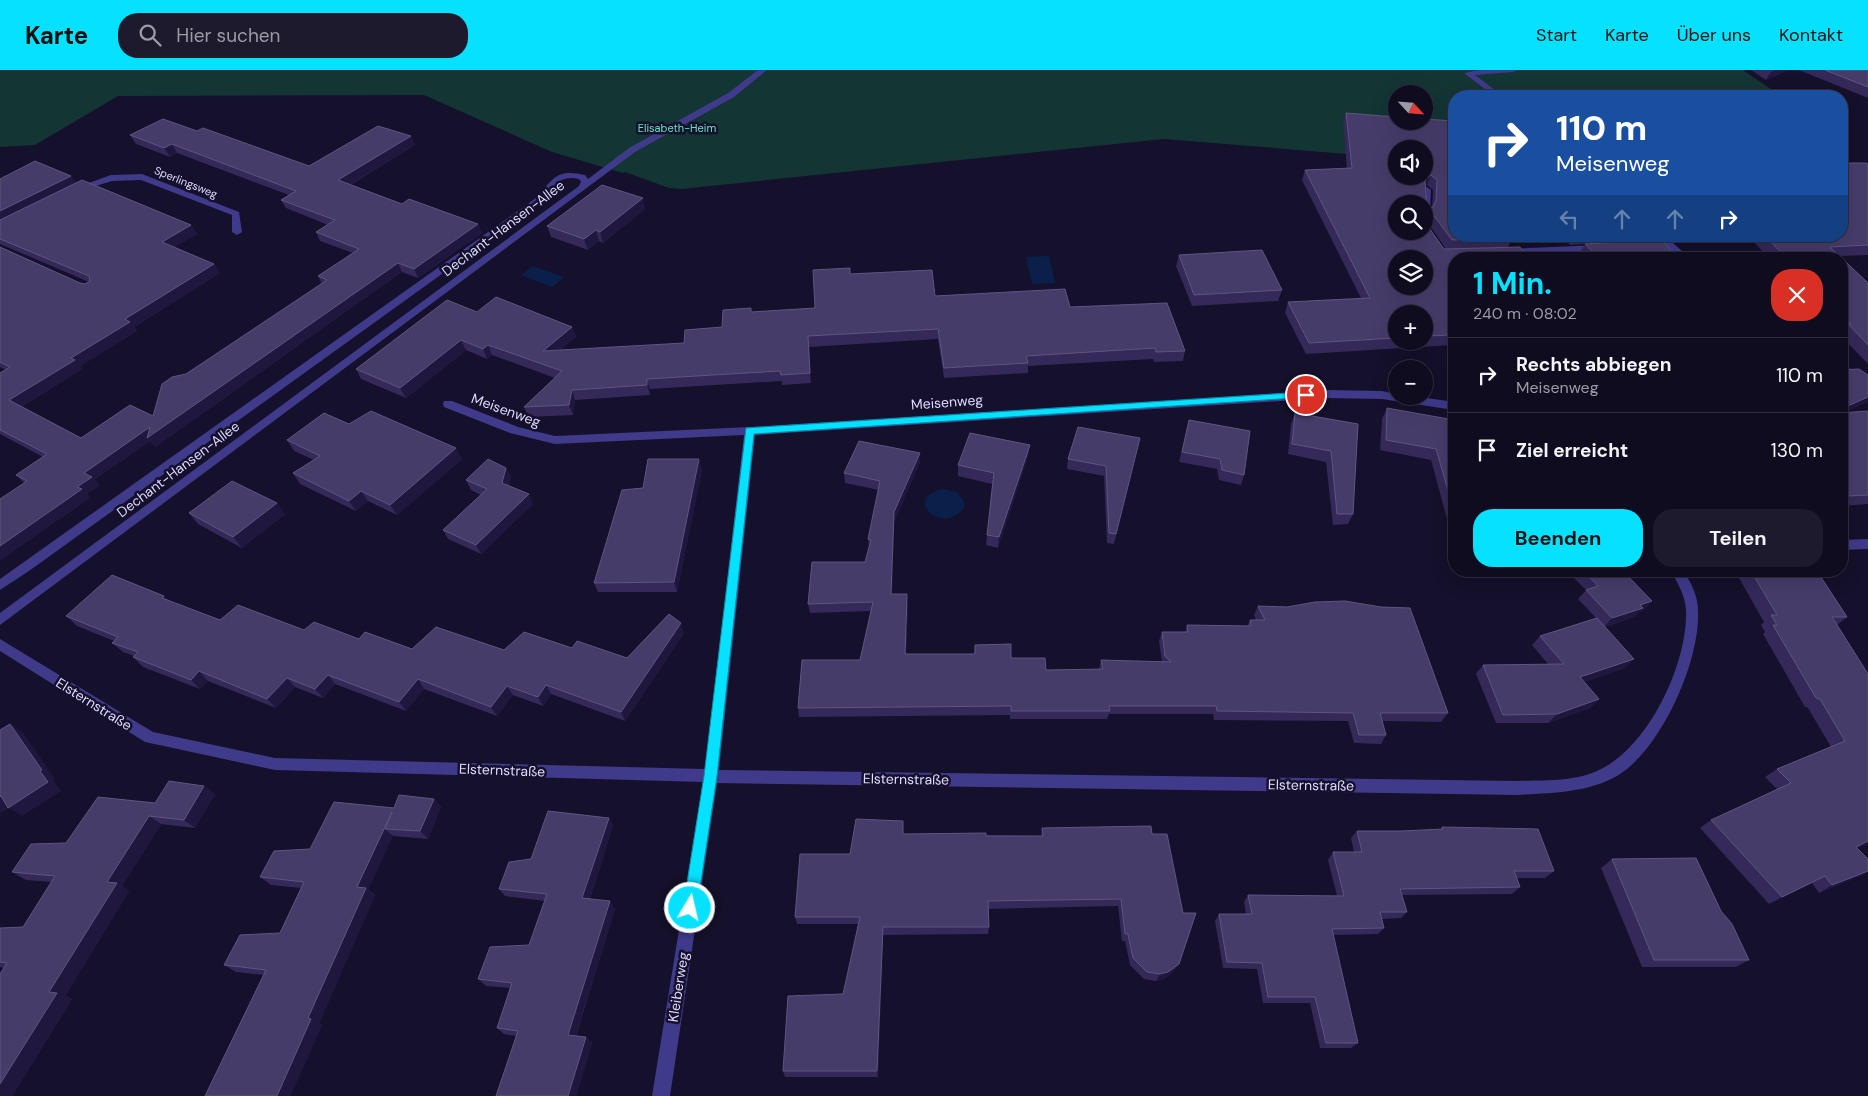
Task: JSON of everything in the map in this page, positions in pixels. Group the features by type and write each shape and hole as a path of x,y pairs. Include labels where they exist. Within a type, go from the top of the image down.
{"street":[{"path":"583,187 632,150 731,95 763,70"},
{"path":"1465,72 1513,70"},
{"path":"1465,72 1490,90"},
{"name":"Dechant-Hansen-Allee","path":"0,584 58,546 539,200 554,180 563,175 582,177 585,182 583,187 0,620"},
{"name":"Sperlingsweg","path":"64,195 96,182 127,176 142,177 236,214 237,232"},
{"path":"1427,190 1427,195"},
{"path":"1662,242 1676,252"},
{"path":"1560,252 1609,248"},
{"path":"1848,371 1868,385"},
{"name":"Meisenweg","path":"448,404 505,428 531,436 555,440 750,430 1326,394 1382,394 1448,405"},
{"name":"Kleiberweg","path":"661,1096 711,776 750,430"},
{"path":"1848,545 1868,544"},
{"name":"Elsternstraße","path":"0,644 150,738 275,764 711,776 1517,788 1575,785 1614,770 1640,747 1664,708 1685,665 1691,634 1692,610 1686,584 1681,577"}],"green space":[{"name":"Elisabeth-Heim","path":"0,70 1743,70 1772,90 1448,90 1448,160 1433,153 1433,140 1388,140 1388,157 1164,139 681,189 669,188 625,172 552,152 424,95 118,96 35,145 0,147"}],"water":[{"path":"1049,256 1055,283 1032,284 1026,257"},
{"path":"533,266 564,277 552,287 521,275"},
{"path":"942,489 957,492 964,502 964,508 955,516 937,517 930,513 926,507 925,500 931,494"}],"building":[{"path":"1825,70 1868,70 1868,87"},
{"path":"1346,113 1388,116 1388,130 1433,130 1433,120 1448,121 1448,235 1433,214 1437,180 1433,177 1433,140 1388,140 1388,185 1425,185 1426,195 1388,195 1388,240 1433,240 1433,233 1444,249 1520,247 1523,252 1448,252 1448,335 1433,336 1433,305 1388,305 1388,338 1309,343 1288,302 1370,298 1305,170 1352,168"},
{"path":"163,119 197,131 203,128 309,166 378,126 411,136 338,180 402,204 409,199 478,224 414,269 398,263 147,438 150,427 84,473 92,477 77,487 82,489 0,546 0,499 27,481 16,475 47,454 0,430 0,373 10,367 0,362 0,247 80,283 85,284 90,281 89,276 0,239 0,220 82,180 191,225 162,242 214,264 125,319 130,322 71,358 75,360 9,400 81,438 130,405 153,416 162,384 172,377 186,374 327,280 318,276 359,249 316,232 335,220 281,200 296,191 172,144 164,148 130,135"},
{"path":"35,161 71,176 0,211 0,179"},
{"path":"1848,163 1868,164 1868,245 1830,247 1835,252 1780,252 1771,242 1848,242"},
{"path":"602,185 643,198 600,232 596,230 584,239 547,226"},
{"path":"1664,242 1672,252 1592,252 1585,244"},
{"path":"1262,250 1282,290 1194,295 1179,255"},
{"path":"1848,264 1868,283 1868,345 1848,324 1851,324 1848,321"},
{"path":"850,268 850,274 932,270 935,296 1065,289 1070,307 1167,303 1185,351 1156,352 1155,348 1026,356 1028,363 944,368 938,329 808,336 810,373 781,375 780,371 647,379 647,385 572,390 569,405 524,407 562,371 488,345 483,349 461,340 400,388 356,369 447,300 477,312 496,297 572,327 543,351 684,343 685,330 722,327 723,310 751,308 751,312 815,308 813,270"},
{"path":"1859,369 1868,375 1868,397 1848,406 1848,370"},
{"path":"1387,408 1448,419 1448,490 1436,449 1386,440"},
{"path":"371,411 456,448 390,505 361,491 349,501 293,473 320,456 287,440 324,413 349,424"},
{"path":"1868,411 1868,495 1848,496 1848,412"},
{"path":"1295,413 1358,424 1353,514 1337,514 1331,451 1292,444"},
{"path":"1189,420 1250,431 1244,475 1222,470 1220,459 1182,452"},
{"path":"1078,427 1140,438 1116,534 1109,533 1106,466 1068,459"},
{"path":"970,433 1030,445 999,537 987,535 994,473 958,465"},
{"path":"859,441 920,453 894,512 891,594 907,594 905,654 975,654 975,645 1011,644 1011,658 1045,658 1046,670 1103,669 1101,660 1171,662 1165,656 1162,632 1188,632 1187,625 1251,626 1250,620 1265,620 1258,606 1287,607 1315,602 1345,601 1381,607 1410,608 1448,713 1380,713 1386,735 1359,735 1353,713 1217,711 1216,706 1109,706 1110,711 1011,711 1011,706 798,708 802,660 860,660 873,602 808,604 812,562 865,562 871,540 868,539 880,481 844,473"},
{"path":"488,459 506,468 502,483 529,494 476,545 443,530 487,489 466,480"},
{"path":"648,459 699,459 674,582 594,583 622,490 643,488"},
{"path":"232,481 277,503 233,537 189,513"},
{"path":"112,575 164,596 162,598 220,620 238,605 304,630 314,622 359,639 365,632 412,649 436,627 504,650 524,632 572,648 577,641 627,658 669,614 681,623 621,712 546,685 538,697 507,686 491,707 418,679 399,702 328,675 315,689 287,678 267,699 199,671 191,680 133,657 138,652 112,643 118,637 66,616"},
{"path":"1590,577 1629,577 1652,601 1640,605 1643,608 1612,618 1586,590 1598,586"},
{"path":"1755,577 1821,577 1847,617 1832,617 1868,674 1868,841 1856,847 1868,859 1868,871 1832,885 1825,876 1782,897 1711,820 1791,783 1777,769 1845,741 1820,699 1816,698 1773,625 1777,625 1771,615 1777,615"},
{"path":"1597,618 1634,659 1580,677 1599,699 1557,714 1503,715 1483,665 1564,664 1540,636"},
{"path":"10,724 42,770 40,771 48,782 8,808 0,797 0,730"},
{"path":"169,781 204,786 184,820 149,816 107,882 117,883 49,992 57,993 0,1084 0,974 7,963 0,962 0,928 23,927 55,876 12,872 31,844 66,843 98,797 155,803"},
{"path":"399,795 434,799 420,831 385,829 392,812 357,887 366,888 308,1018 311,1019 277,1096 205,1096 266,970 224,965 240,935 280,933 304,882 260,877 274,851 310,849 334,802 394,808"},
{"path":"548,811 609,818 582,898 610,901 568,1035 586,1037 568,1096 496,1096 518,1031 497,1028 512,983 478,979 490,947 529,945 547,894 499,889 509,862 531,859"},
{"path":"856,819 903,821 903,834 986,833 986,836 1043,836 1042,828 1151,826 1152,834 1167,834 1183,913 1196,913 1179,964 1168,972 1160,974 1147,972 1133,958 1128,934 1125,934 1121,899 988,901 989,927 883,927 877,1071 783,1071 788,996 843,994 860,917 795,917 800,854 850,854"},
{"path":"1442,827 1538,829 1554,871 1514,871 1520,887 1400,889 1407,912 1380,912 1384,928 1332,929 1358,1043 1326,1043 1315,997 1268,997 1262,963 1227,962 1219,914 1252,914 1248,895 1344,896 1333,852 1362,852 1357,831 1443,829"},
{"path":"1696,858 1721,911 1732,924 1749,960 1654,960 1612,859"}],"route":[{"path":"690,908 711,776 750,430 1306,395"}]}
